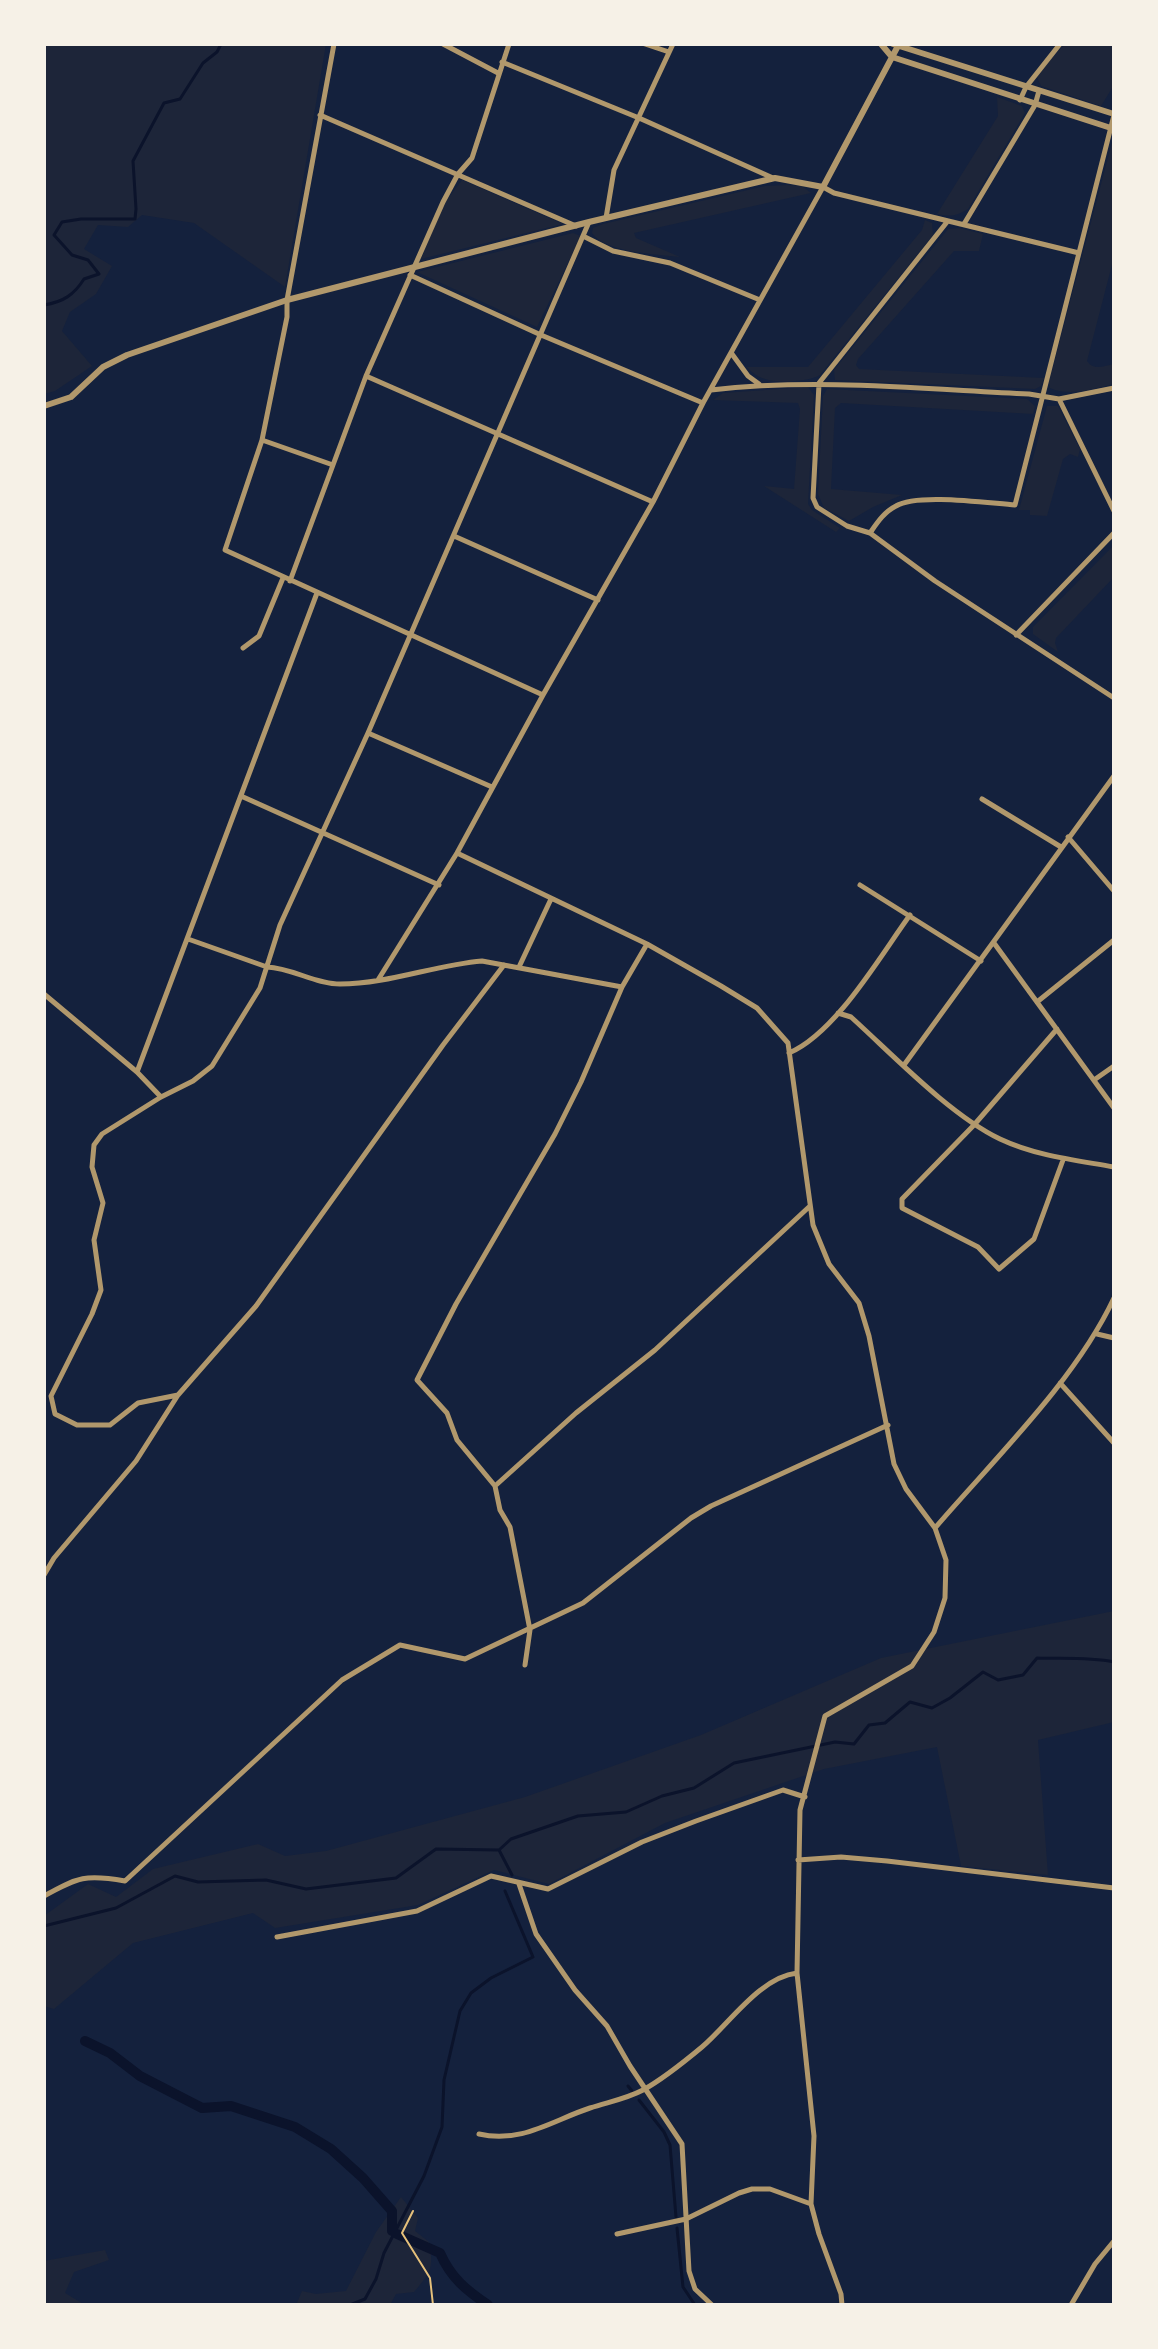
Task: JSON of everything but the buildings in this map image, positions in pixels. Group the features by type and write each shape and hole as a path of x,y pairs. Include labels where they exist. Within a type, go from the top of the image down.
{"street":[{"path":"334,44 287,300 287,317 262,440 225,550 543,695"},
{"path":"443,44 498,73"},
{"path":"243,648 259,636 286,579 366,376 410,275 458,174 472,158 509,44"},
{"path":"645,44 669,52"},
{"path":"606,218 614,170 673,44"},
{"path":"881,44 892,57 1112,128"},
{"path":"870,533 894,506 905,501 926,499 1015,505 1114,114 893,44"},
{"path":"378,980 439,885 653,502 703,403 899,44"},
{"path":"1020,100 1026,87 1060,44"},
{"path":"502,62 775,178 823,187 834,193 1079,253"},
{"path":"964,224 1035,105 1039,91"},
{"path":"320,115 576,226"},
{"path":"44,406 71,397 103,367 127,355 287,300 589,222 775,178"},
{"path":"178,1395 138,1403 110,1425 77,1425 55,1414 51,1396 101,1290 94,1240 103,1203 92,1167 94,1145 102,1134 193,1081 212,1066 260,988 280,925 368,733 589,222"},
{"path":"947,222 819,384 814,503 847,526 870,533 935,581 1114,698"},
{"path":"583,236 613,251 670,263 760,300"},
{"path":"410,275 541,335 703,403"},
{"path":"732,354 748,376 760,385"},
{"path":"366,376 653,502"},
{"path":"711,390 819,384 1029,394 1059,399 1114,388"},
{"path":"1059,399 1114,511"},
{"path":"262,440 333,465"},
{"path":"1016,635 1114,533"},
{"path":"454,536 598,600"},
{"path":"137,1072 317,593"},
{"path":"368,733 492,787"},
{"path":"904,1065 1114,776"},
{"path":"241,796 439,885"},
{"path":"982,799 1061,847"},
{"path":"1068,837 1114,891"},
{"path":"457,853 647,944 757,1008 788,1043 813,1225 829,1264 859,1303 869,1336 894,1464 906,1489 935,1528 946,1560 945,1598 934,1632 912,1666 825,1716 819,1729 812,1771 800,1810 797,1973 814,2136 811,2204 842,2305"},
{"path":"860,885 981,961"},
{"path":"519,967 551,899"},
{"path":"789,1053 805,1046 838,1013 910,915"},
{"path":"188,939 267,967 280,967 338,984 482,961 622,987"},
{"path":"1037,1002 1114,940"},
{"path":"994,943 1114,1108"},
{"path":"525,1665 530,1630 510,1527 500,1510 495,1486 457,1440 447,1413 417,1380 456,1304 555,1134 622,987 647,944"},
{"path":"44,1575 54,1558 136,1461 178,1395 256,1306 504,965"},
{"path":"44,994 137,1072 161,1097"},
{"path":"838,1013 851,1017 974,1125 1003,1140 1063,1160 1077,1159 1114,1167"},
{"path":"1057,1029 974,1125 902,1199 902,1208 978,1247 999,1269 1034,1239 1063,1160"},
{"path":"1094,1080 1114,1066"},
{"path":"495,1486 576,1413 655,1350 811,1206"},
{"path":"935,1528 1060,1383 1097,1334 1114,1298"},
{"path":"1097,1334 1114,1338"},
{"path":"1060,1383 1114,1443"},
{"path":"44,1896 86,1876 125,1881 342,1680 400,1645 465,1659 530,1630 583,1603 691,1518 711,1506 888,1425"},
{"path":"277,1937 417,1911 491,1876 548,1889 642,1842 696,1821 783,1790 805,1797"},
{"path":"798,1860 841,1857 887,1861 1114,1888"},
{"path":"519,1883 536,1934 575,1990 607,2026 682,2144 691,2281 712,2305"},
{"path":"479,2134 512,2136 536,2131 589,2108 645,2089 703,2046 765,1987 783,1975 797,1973"},
{"path":"617,2234 686,2219 752,2189 770,2189 811,2204"},
{"path":"1071,2305 1095,2264 1114,2241"}],"path":[{"path":"413,2211 402,2233 430,2278 433,2305"}],"shaded area":[{"path":"44,44 326,44 285,287 194,223 142,215 128,227 98,225 84,249 112,266 96,294 70,312 62,331 92,366 55,391 44,394"},
{"path":"1065,44 1114,44 1114,85 1101,106 1041,86 1036,75"},
{"path":"997,97 1022,106 1025,113 968,209 953,215 937,214 998,116"},
{"path":"1114,135 1114,257 1087,361 1096,367 1114,364 1114,384 1082,391 1058,391 1050,388 1049,382"},
{"path":"462,180 563,224 421,259 443,205"},
{"path":"765,186 802,186 811,193 634,233 636,238 680,257 620,249 599,240 592,233 593,228 603,224"},
{"path":"925,220 932,223 933,235 820,375 783,382 760,377 746,367 808,367 922,230"},
{"path":"959,228 983,234 979,251 954,251 856,365 859,369 1044,378 1041,386 1035,389 835,380 834,370 948,229"},
{"path":"573,233 581,236 537,327 417,272"},
{"path":"808,387 814,395 808,504 840,528 836,532 764,486 794,489 798,403 713,400 723,393"},
{"path":"827,389 1027,399 1035,406 1033,414 841,403 835,408 831,489 902,495 849,521 824,508 818,494 823,396"},
{"path":"1047,406 1058,406 1080,449 1078,457 1070,454 1063,459 1047,516 1030,515 1030,510 1019,510"},
{"path":"1114,545 1114,577 1056,638 1058,652 1033,634 1033,627"},
{"path":"1114,1611 1114,1722 1038,1740 1048,1875 961,1866 937,1747 824,1769 665,1823 549,1884 494,1870 418,1905 275,1928 253,1913 133,1943 54,2009 44,2006 44,1916 88,1884 116,1897 153,1869 258,1844 285,1856 326,1851 525,1797 701,1735 881,1658"},
{"path":"401,2197 418,2218 415,2231 429,2242 430,2269 414,2292 396,2294 390,2305 296,2305 302,2291 316,2294 346,2291 376,2232"},
{"path":"105,2250 109,2260 74,2272 65,2293 85,2305 44,2305 44,2261"}],"waterway":[{"path":"44,305 67,297 84,279 99,274 88,260 72,255 54,235 62,222 135,219 133,161 164,103 180,99 203,63 217,52 221,44"},
{"path":"44,1926 116,1908 175,1876 198,1882 266,1880 306,1889 396,1878 436,1849 499,1850 511,1839 578,1816 626,1812 662,1796 694,1788 734,1763 835,1742 854,1744 869,1725 885,1723 910,1702 932,1708 983,1672 998,1680 1023,1675 1037,1658 1114,1662"},
{"path":"499,1850 512,1875"},
{"path":"350,2305 365,2299 376,2279 384,2253 424,2176 442,2127 444,2080 460,2011 471,1993 491,1978 533,1957 505,1891"},
{"path":"85,2041 110,2053 140,2076 202,2108 231,2106 295,2127 331,2149 363,2178 392,2211 392,2231"},
{"path":"628,2086 632,2091"},
{"path":"639,2100 664,2132 670,2145 676,2217"},
{"path":"677,2228 683,2287 695,2305"},
{"path":"397,2234 440,2253 460,2283 488,2305"}]}
